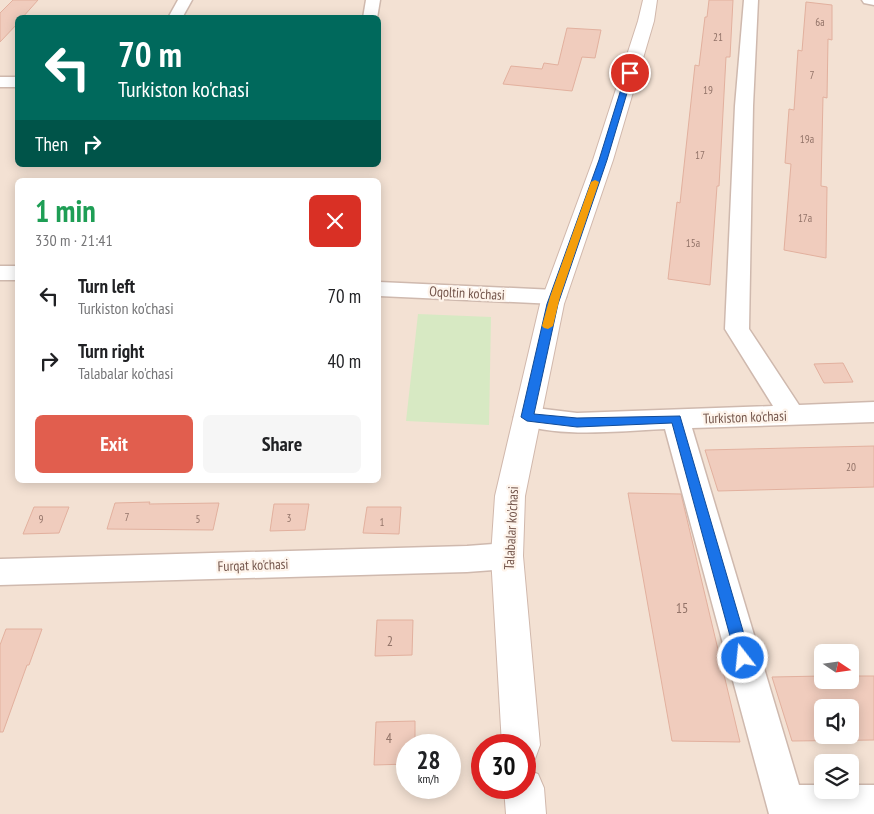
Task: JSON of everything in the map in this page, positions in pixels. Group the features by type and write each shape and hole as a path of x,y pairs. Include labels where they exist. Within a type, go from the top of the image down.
{"street":[{"path":"177,15 185,0"},
{"path":"370,15 373,0"},
{"name":"Talabalar ko'chasi","path":"520,734 507,556 510,496 555,297 603,160 646,21 650,0"},
{"path":"751,0 744,106 737,329 792,415"},
{"path":"869,0 874,1"},
{"path":"0,82 15,82"},
{"path":"0,272 15,273"},
{"name":"Oqoltin ko'chasi","path":"381,289 555,297"},
{"name":"Turkiston ko'chasi","path":"527,417 577,423 874,412"},
{"path":"676,419 786,809 874,804"},
{"name":"Furqat ko'chasi","path":"0,572 467,559 507,556"},
{"path":"525,799 526,814"}],"shaded area":[{"path":"0,0 874,0 874,814 0,814"}],"green space":[{"path":"418,314 491,317 489,425 406,421"}],"building":[{"path":"13,0 38,0 25,15 15,15 15,26 0,42 0,13"},
{"path":"709,0 733,0 730,57 726,57 719,186 717,186 710,285 668,279 677,202 680,203 695,65 699,66"},
{"path":"806,2 832,5 832,40 828,39 827,98 823,97 821,186 827,187 826,258 784,250 791,164 785,163 789,109 794,110 798,50 802,51"},
{"path":"567,28 601,30 595,58 582,57 572,91 503,84 511,66 542,69 544,63 558,65"},
{"path":"843,363 853,382 824,383 814,364"},
{"path":"874,446 874,487 718,491 705,450"},
{"path":"628,493 681,494 740,742 672,741"},
{"path":"150,502 149,504 219,503 213,530 107,529 115,503"},
{"path":"274,504 309,504 305,530 270,531"},
{"path":"34,507 69,507 59,533 23,534"},
{"path":"367,507 401,507 399,534 363,533"},
{"path":"377,620 413,620 412,655 375,656"},
{"path":"6,629 42,629 3,732 0,732 0,645"},
{"path":"814,676 814,689 859,689 859,676 874,676 874,740 859,740 859,699 814,699 814,741 792,741 772,677"},
{"path":"415,721 415,734 396,734 396,764 374,765 376,722"}],"slow traffic":[{"path":"548,326 552,304 595,182"}],"route":[{"path":"630,73 603,160 552,304 527,417 577,423 676,419 743,658"}]}
